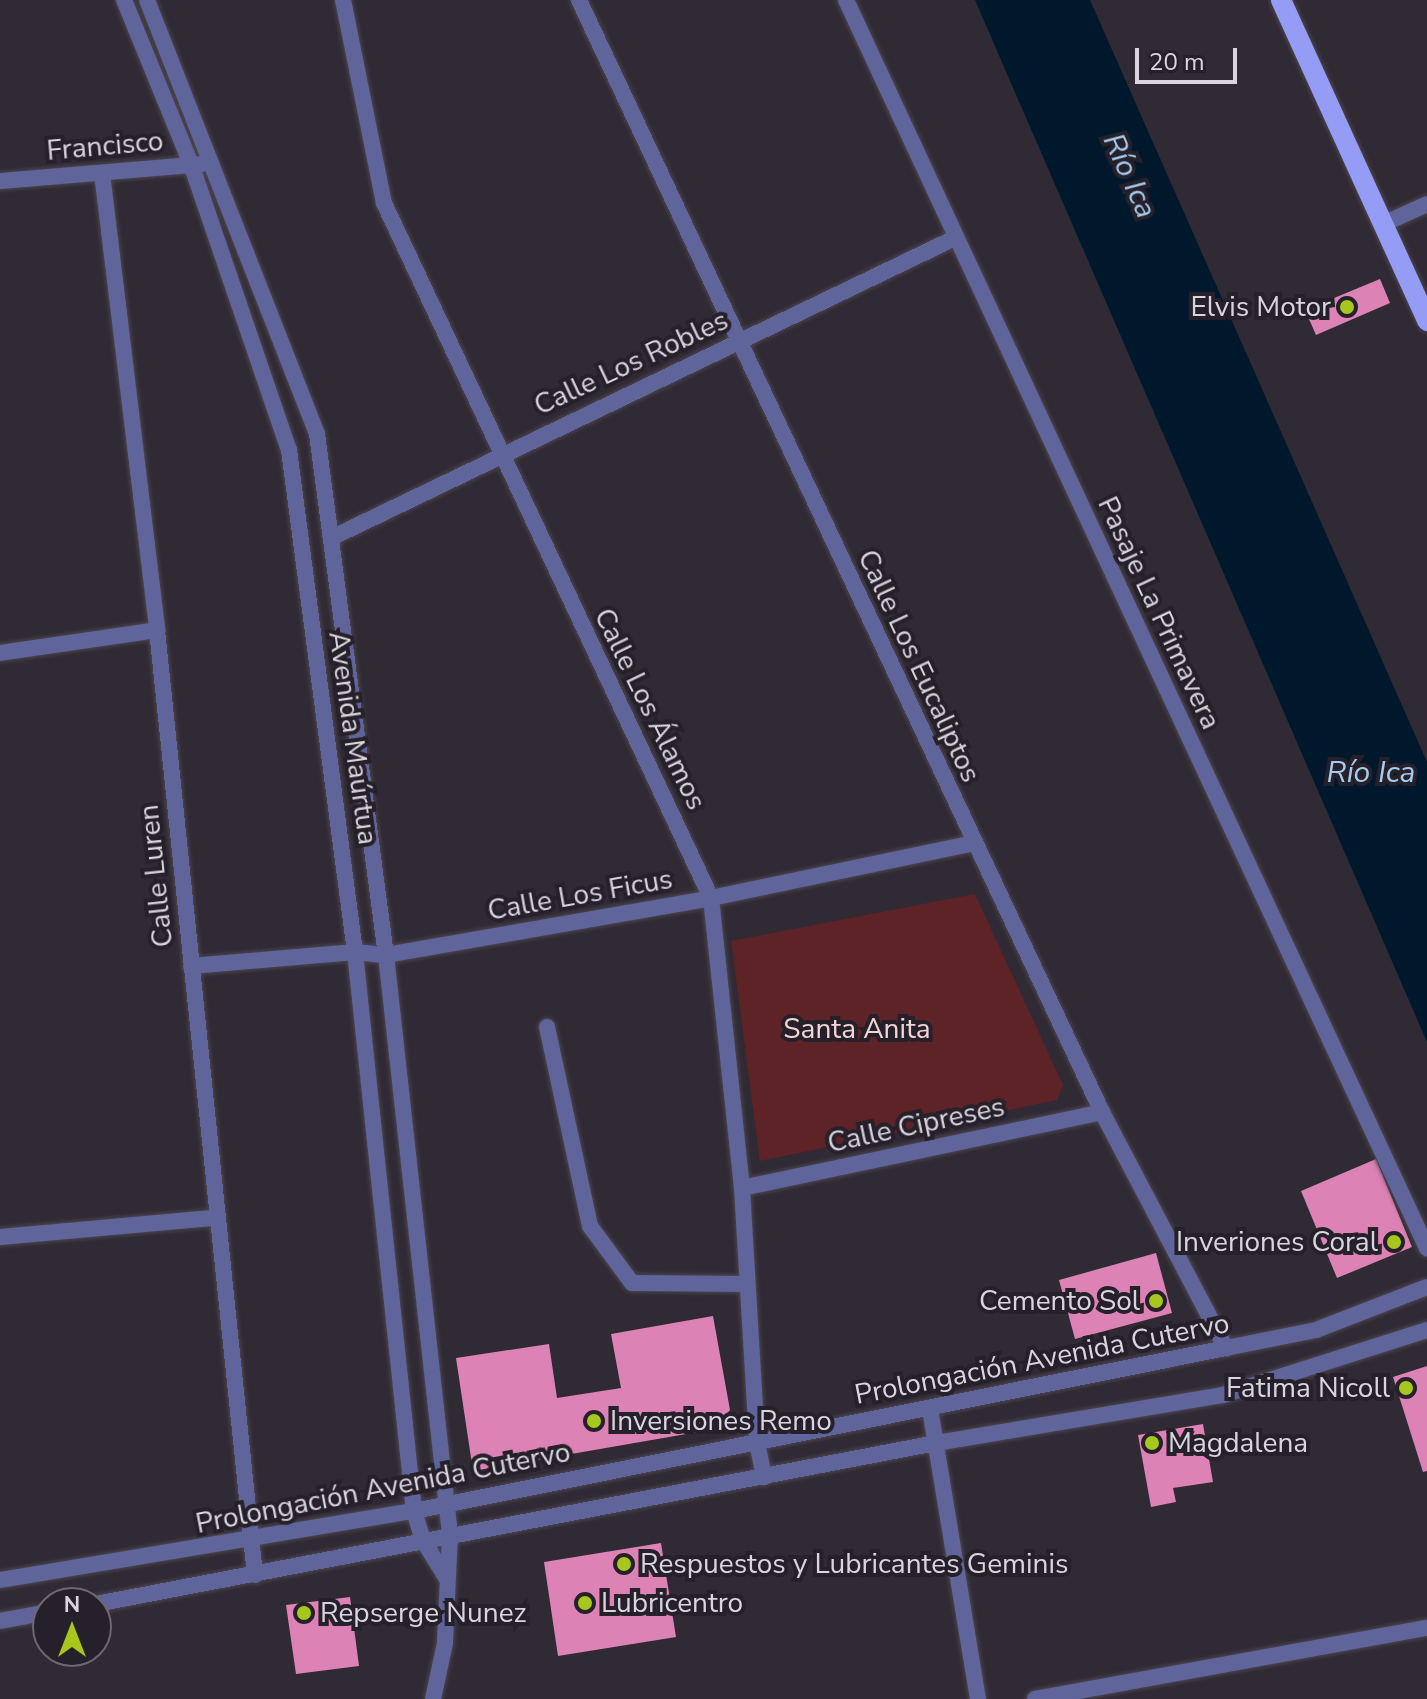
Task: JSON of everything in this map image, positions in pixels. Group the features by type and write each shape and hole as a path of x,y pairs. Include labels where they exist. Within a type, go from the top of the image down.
{"main road":[{"path":"1281,0 1427,321"}],"street":[{"name":"Avenida Maúrtua","path":"124,0 191,164 289,450 355,952 414,1511 423,1540 447,1579"},
{"name":"Avenida Maúrtua","path":"147,0 215,163 317,434 386,955 443,1504 450,1535 445,1643 433,1699"},
{"name":"Calle Los Álamos","path":"343,0 384,203 498,454 711,898 742,1188 757,1443 764,1477"},
{"name":"Calle Los Eucaliptos","path":"579,0 1102,1112 1226,1348"},
{"name":"Pasaje La Primavera","path":"846,0 1427,1248"},
{"name":"Francisco","path":"0,181 215,163"},
{"name":"Calle Luren","path":"102,173 157,630 248,1542 255,1575"},
{"path":"1383,224 1427,204"},
{"name":"Calle Los Robles","path":"331,538 498,454 955,238"},
{"path":"0,653 157,630"},
{"name":"Calle Los Ficus","path":"191,966 355,952 386,955 711,898 974,843"},
{"path":"547,1027 590,1226 632,1283 747,1284"},
{"name":"Calle Cipreses","path":"742,1188 1102,1112"},
{"path":"0,1237 215,1218"},
{"name":"Prolongación Avenida Cutervo","path":"0,1580 248,1542 414,1511 1316,1330 1427,1287"},
{"name":"Prolongación Avenida Cutervo","path":"112,1601 936,1443 1223,1395 1427,1330"},
{"path":"930,1409 978,1699"},
{"path":"0,1621 32,1615"},
{"path":"1035,1699 1427,1628"}],"green space":[{"name":"Santa Anita","path":"975,894 1063,1085 1057,1100 760,1161 731,941"}],"water":[{"name":"Río Ica","path":"975,0 1090,0 1427,762 1427,1042"}],"building":[{"name":"Elvis Motor","path":"1380,279 1390,303 1316,335 1305,310"},
{"path":"1376,1159 1412,1247 1337,1278 1301,1191"},
{"path":"1156,1253 1172,1313 1075,1339 1059,1280"},
{"path":"713,1316 730,1410 715,1429 473,1471 456,1358 549,1344 557,1398 621,1388 611,1334"},
{"path":"1427,1366 1427,1471 1423,1472 1393,1377"},
{"path":"1203,1424 1213,1482 1173,1488 1176,1502 1151,1507 1138,1435"},
{"path":"661,1543 676,1637 558,1656 544,1562"},
{"path":"350,1597 359,1666 296,1674 286,1605"}],"place":[{"name":"Elvis Motor","path":"1347,307"},
{"name":"Inveriones Coral","path":"1394,1242"},
{"name":"Cemento Sol","path":"1156,1301"},
{"name":"Fatima Nicoll","path":"1406,1388"},
{"name":"Inversiones Remo","path":"594,1421"},
{"name":"Magdalena","path":"1152,1443"},
{"name":"Respuestos y Lubricantes Geminis","path":"624,1564"},
{"name":"Lubricentro","path":"585,1603"},
{"name":"Repserge Nunez","path":"304,1613"}]}
